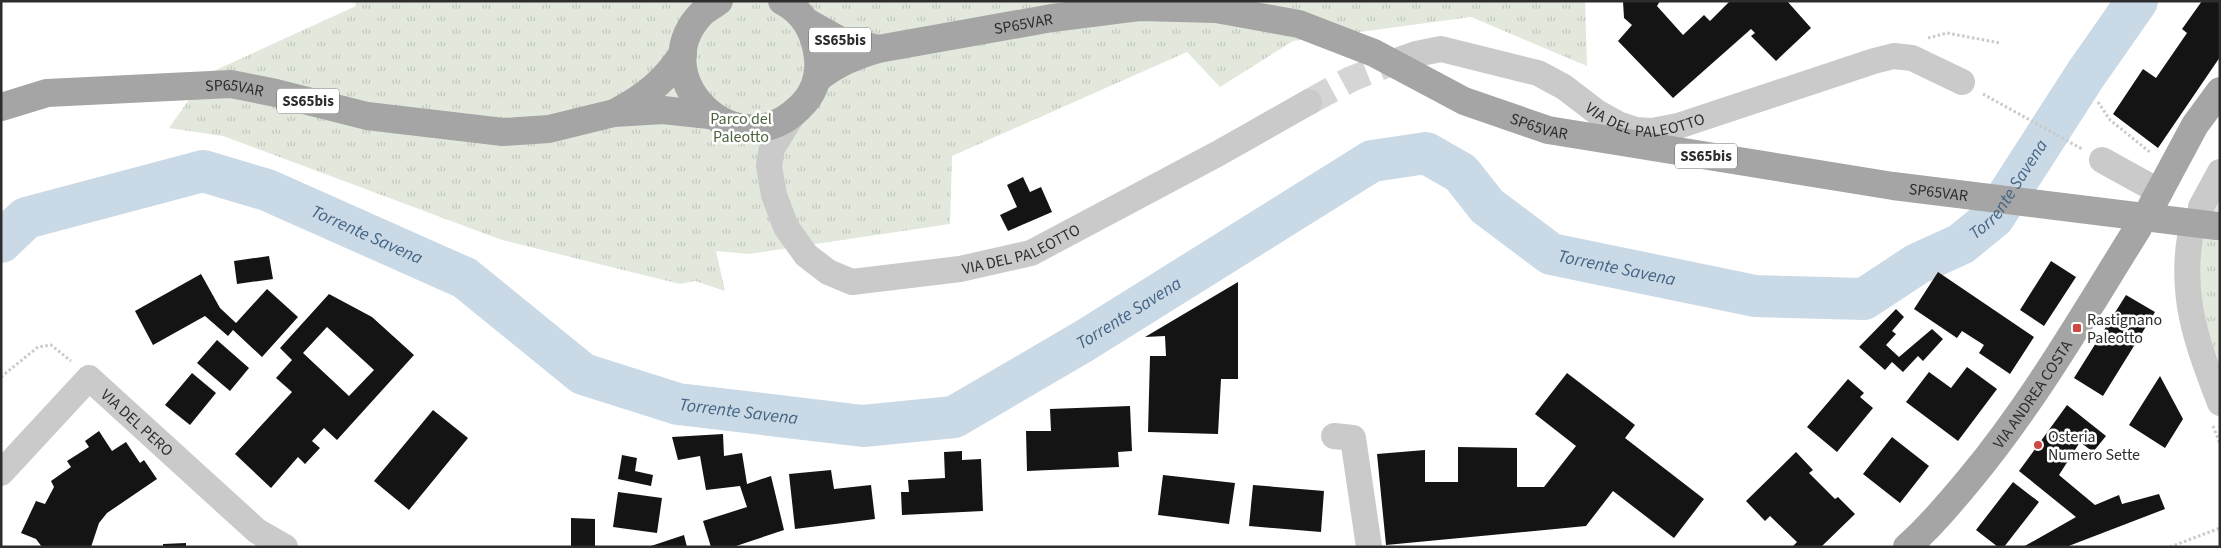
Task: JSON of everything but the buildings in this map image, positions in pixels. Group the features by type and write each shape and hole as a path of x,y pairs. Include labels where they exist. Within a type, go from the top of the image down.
{"main road":[{"path":"719,1 704,12 690,30 683,53 684,76 694,97 720,120 753,129 776,124 792,116 804,104 816,79 819,66 816,43 806,22 790,5 782,1"},
{"name":"SP65VAR","path":"878,49 1052,18 1130,8 1216,9 1299,24 1374,53 1464,101 1548,130 1893,186 2213,220"},
{"name":"SS65bis","path":"806,22 839,40 878,49"},
{"name":"SS65bis","path":"816,79 832,67 853,56 878,49"},
{"name":"SS65bis","path":"614,112 640,99 660,82 672,71 683,53"},
{"name":"SP65VAR","path":"1,107 47,93 231,84 276,93 367,116 502,132 549,129 614,112"},
{"name":"VIA ANDREA COSTA","path":"1907,547 1949,504 2012,425 2073,334 2149,209 2195,126 2220,91"},
{"name":"SS65bis","path":"614,112 663,110 720,120"}],"street":[{"name":"VIA DEL PALEOTTO","path":"1402,59 1441,49 1538,73 1564,87 1598,113 1618,124 1636,130 1652,131 1678,126 1894,56 1912,58 1962,82"},
{"name":"VIA DEL PALEOTTO","path":"792,116 772,148 769,166 774,195 786,227 806,255 828,272 852,282 960,269 1031,253 1219,153 1310,102"},
{"name":"VIA DEL PALEOTTO","path":"720,120 750,141 769,166"},
{"path":"2102,160 2149,209"},
{"path":"2213,220 2220,172"},
{"path":"2190,237 2187,256 2187,288 2196,339 2220,403"},
{"name":"VIA DEL PERO","path":"1,473 89,378 253,539 285,547"},
{"path":"1334,436 1353,438 1368,547"}],"path":[{"path":"1894,56 1927,38 1947,33 2000,43"},
{"path":"1962,82 2102,160"},
{"path":"2098,102 2110,120 2157,158"},
{"path":"1,377 38,347 51,345 89,378"},
{"path":"2170,547 2220,528"}],"green space":[{"name":"Parco del Paleotto","path":"354,1 1585,1 1587,66 1471,17 1293,41 1220,87 1187,52 952,156 950,224 749,254 716,251 725,291 695,281 680,284 502,240 223,136 169,128 207,74 356,6"},
{"path":"2220,187 2220,365 2194,293 2195,231"}],"waterway":[{"name":"Torrente Savena","path":"1,242 26,218 203,171 267,190 465,278 583,374 678,404 863,426 954,417 1084,341 1372,161 1426,153 1461,173 1487,206 1551,254 1755,296 1864,299 1917,264 1961,244 1994,217 2086,74 2137,1"}],"tunnel":[{"path":"1309,102 1351,79 1402,59"}],"place":[{"name":"Rastignano Paleotto","path":"2077,328"},
{"name":"Osteria Numero Sette","path":"2038,445"}]}
